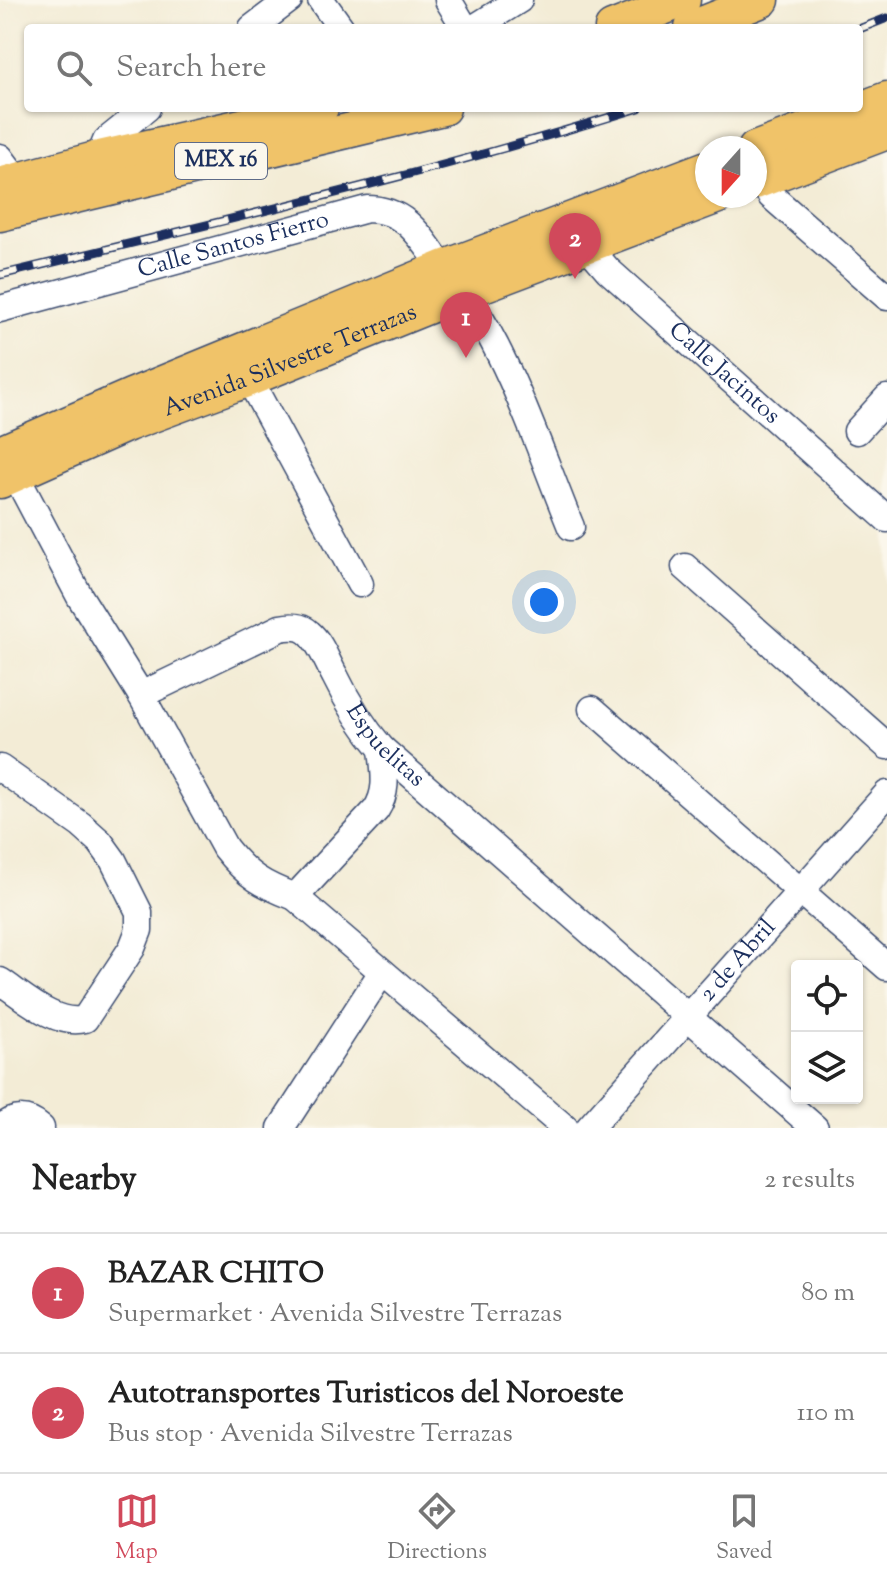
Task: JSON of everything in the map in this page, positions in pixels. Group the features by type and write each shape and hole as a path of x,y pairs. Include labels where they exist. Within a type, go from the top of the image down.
{"main road":[{"path":"622,24 683,0"},
{"path":"702,24 762,0"},
{"path":"863,112 887,99"},
{"name":"MEX 16","path":"107,172 308,112"},
{"path":"767,163 863,112"},
{"name":"MEX 16","path":"0,214 13,182 107,172 396,114"},
{"path":"767,166 887,132"},
{"name":"Avenida Silvestre Terrazas","path":"581,233 695,174"},
{"name":"Avenida Silvestre Terrazas","path":"5,470 131,396 581,233 695,202"},
{"name":"Avenida Silvestre Terrazas","path":"5,470 249,379 454,280"}],"street":[{"path":"257,24 289,0"},
{"path":"321,0 338,24"},
{"path":"448,0 463,24"},
{"path":"480,24 519,0"},
{"path":"107,172 106,141 142,112"},
{"path":"767,189 786,210 887,297"},
{"name":"Calle Santos Fierro","path":"0,309 367,209 385,209 396,213 480,314 571,527"},
{"name":"Calle Jacintos","path":"581,233 608,270 887,519"},
{"path":"249,379 360,584"},
{"path":"857,431 887,398"},
{"path":"5,470 141,695 225,848 242,869 263,885 295,897 565,1128"},
{"path":"685,567 887,746"},
{"name":"Espuelitas","path":"141,695 280,628 299,627 309,632 352,709 382,749 815,1128"},
{"path":"592,709 887,967"},
{"path":"295,897 376,810 384,797 386,782 382,749"},
{"path":"0,768 100,842 113,860 139,912 139,930 132,948 85,1019 74,1022 61,1019 0,981"},
{"name":"2 de Abril","path":"589,1128 887,794"},
{"path":"281,1128 382,972"},
{"path":"1,1128 14,1119 23,1118 38,1125"}],"railway":[{"path":"863,27 887,18"},
{"path":"0,275 401,176 626,112"}],"place":[{"name":"Autotransportes Turisticos del Noroeste","path":"575,279"},
{"name":"BAZAR CHITO","path":"466,358"}]}
